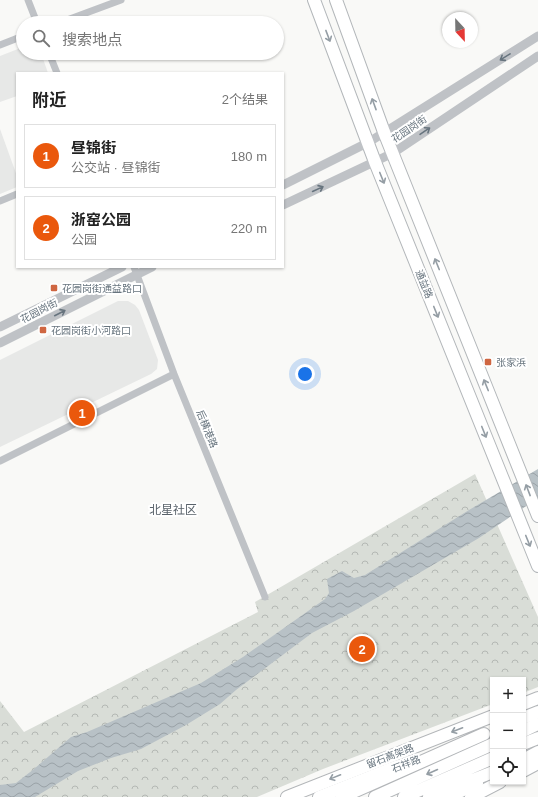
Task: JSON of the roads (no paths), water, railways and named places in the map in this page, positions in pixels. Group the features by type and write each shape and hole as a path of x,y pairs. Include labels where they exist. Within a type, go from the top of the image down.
{"main road":[{"name":"通益路","path":"314,0 375,162 538,566"},
{"name":"通益路","path":"336,0 384,132 536,512"},
{"path":"526,703 538,698"},
{"path":"526,717 538,712"},
{"name":"留石高架路","path":"287,797 490,717"},
{"path":"526,730 538,724"},
{"path":"342,797 488,732"},
{"name":"石祥路","path":"319,797 488,732"},
{"path":"526,743 538,738"},
{"path":"375,797 490,745"},
{"path":"526,758 538,752"},
{"path":"404,797 490,759"},
{"path":"526,769 538,763"},
{"path":"429,797 490,775"},
{"path":"449,797 490,776"},
{"path":"471,797 494,785"}],"street":[{"path":"28,0 34,16"},
{"path":"78,16 122,0"},
{"name":"花园岗街","path":"284,184 368,142 538,36"},
{"path":"0,45 16,39"},
{"name":"花园岗街","path":"284,205 393,153 538,56"},
{"path":"52,60 57,72"},
{"path":"0,201 16,194"},
{"name":"花园岗街","path":"0,328 120,268"},
{"name":"花园岗街","path":"0,343 135,271 148,268"},
{"name":"后横港路","path":"135,271 174,374 265,597"},
{"path":"0,461 174,374"}],"water":[{"path":"538,469 538,498 479,538 354,611 312,633 236,690 220,704 186,725 141,749 111,758 78,771 35,797 0,797 0,785 16,783 71,737 87,732 201,683 243,657 325,599 329,593 327,579 342,571 354,578 365,575"}],"place":[{"name":"花园岗街通益路口","path":"54,288"},
{"name":"花园岗街小河路口","path":"43,330"},
{"name":"张家浜","path":"488,362"},
{"name":"昼锦街","path":"82,413"},
{"name":"浙窑公园","path":"362,649"}],"district":[{"name":"北星社区","path":"173,510"}]}
